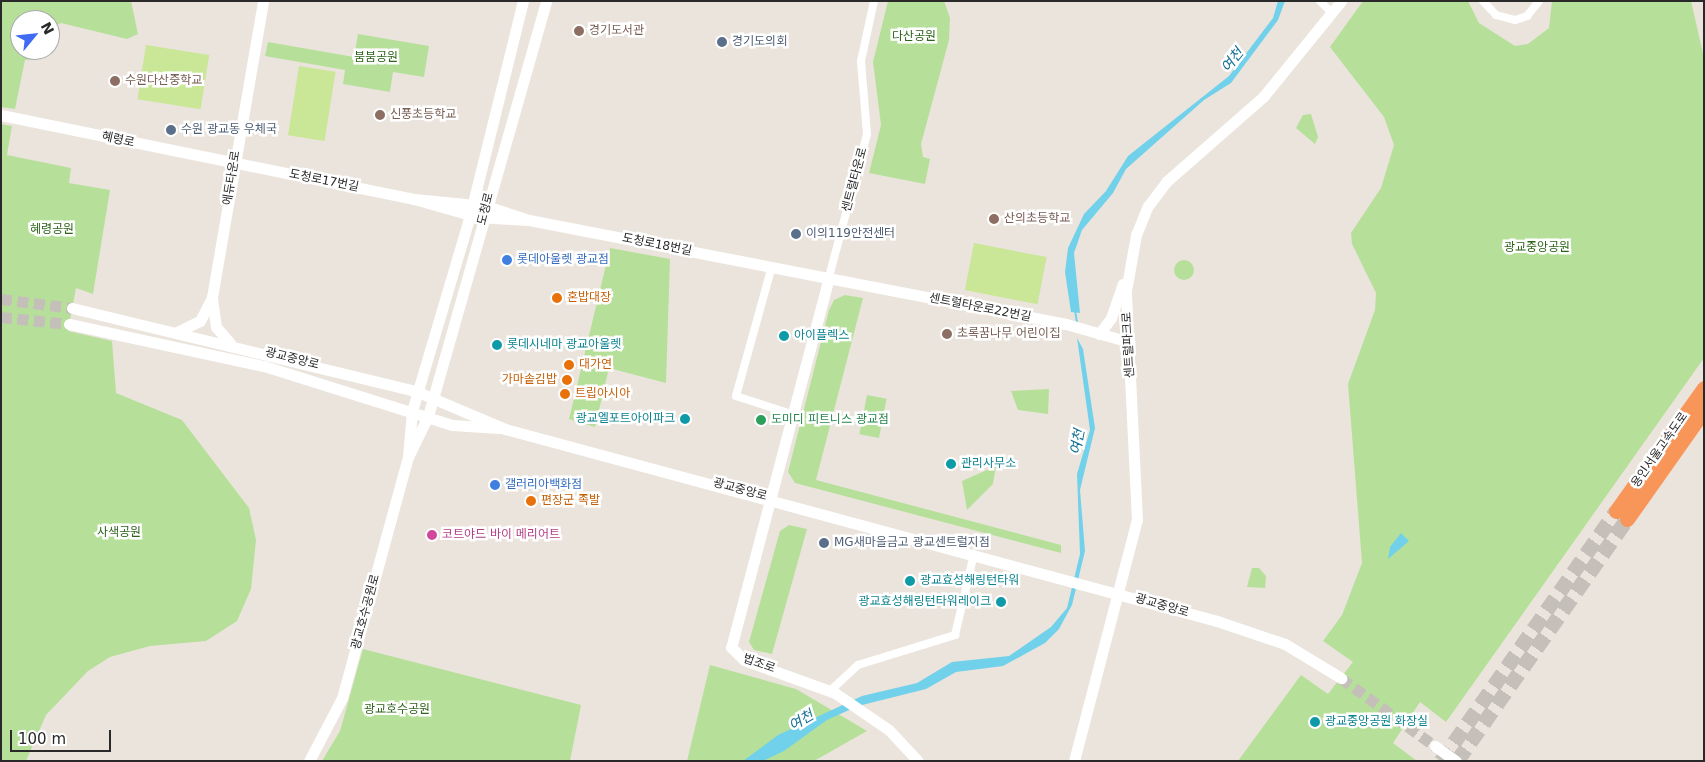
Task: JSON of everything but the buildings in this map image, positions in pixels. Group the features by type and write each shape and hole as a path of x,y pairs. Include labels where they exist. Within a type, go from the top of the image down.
{"highway":[{"name":"용인서울고속도로","path":"1704,388 1622,515 1704,410"}],"street":[{"name":"에듀타운로","path":"212,297 234,163 264,1"},
{"name":"도청로","path":"418,392 471,209 523,1"},
{"name":"도청로","path":"428,416 546,1"},
{"name":"센트럴타운로","path":"768,498 867,134 861,61 874,1"},
{"path":"1320,1 1332,13"},
{"name":"센트럴파크로","path":"1074,761 1119,594 1137,510 1127,273 1136,235 1156,195 1263,97 1341,1"},
{"path":"1483,1 1496,15 1515,20 1527,16 1539,1"},
{"name":"혜령로","path":"1,115 234,163"},
{"name":"도청로17번길","path":"234,163 485,212"},
{"name":"도청로18번길","path":"485,212 829,277"},
{"path":"772,266 736,396 791,414"},
{"path":"1098,334 1111,318 1127,273"},
{"name":"센트럴타운로22번길","path":"829,277 1066,324 1129,342"},
{"path":"176,332 200,321 212,297"},
{"path":"212,297 216,327 234,346"},
{"name":"광교중앙로","path":"72,308 433,396 505,429"},
{"name":"광교중앙로","path":"69,324 264,366 452,424 505,429 1064,577 1274,638 1341,678"},
{"name":"광교호수공원로","path":"308,761 342,698 408,457 412,411 418,392"},
{"name":"광교호수공원로","path":"408,457 428,416"},
{"name":"법조로","path":"768,498 731,647 744,660 833,692 878,722 918,761"},
{"path":"833,692 858,665 955,635 974,554"},
{"path":"1435,746 1456,761"}],"green space":[{"path":"1,1 131,1 138,34 127,39 60,23 60,10 10,10 10,60 25,60 15,109 1,107"},
{"name":"다산공원","path":"888,1 944,1 950,18 949,40 921,144 923,157 930,159 925,184 869,173 881,125 873,62"},
{"name":"광교중앙공원","path":"1363,1 1468,1 1479,23 1515,46 1528,44 1549,28 1552,1 1691,1 1704,58 1704,358 1446,722 1420,702 1393,743 1417,761 1238,761 1301,675 1328,694 1353,662 1323,641 1342,615 1362,563 1348,384 1375,310 1376,293 1352,244 1351,233 1381,188 1394,145 1384,117 1330,47"},
{"name":"붐붐공원","path":"358,34 429,46 424,77 393,72 390,92 343,84 345,70 265,56 268,42 354,57"},
{"path":"146,45 209,55 201,109 137,99"},
{"path":"299,66 336,72 325,141 288,135"},
{"path":"1311,114 1318,137 1315,144 1296,128 1303,115"},
{"name":"사색공원","path":"1,124 12,126 7,155 71,168 69,183 110,190 93,294 76,288 68,331 112,341 116,393 182,420 249,508 256,540 251,589 237,621 206,641 150,646 110,657 88,671 46,715 26,761 1,761"},
{"path":"974,243 1047,257 1037,304 965,290"},
{"path":"610,248 670,259 666,383 609,368 595,427 569,419"},
{"path":"1184,260 1191,263 1194,270 1191,277 1184,280 1177,277 1174,270 1177,263"},
{"path":"845,295 863,298 816,480 1061,545 1061,553 795,483 788,472 829,310 834,300"},
{"path":"1049,389 1048,414 1018,410 1011,391"},
{"path":"867,395 887,399 879,438 859,434"},
{"path":"996,466 993,484 967,510 962,481"},
{"path":"789,525 807,529 772,654 754,650 749,642 780,531"},
{"path":"1252,568 1259,568 1266,576 1265,588 1247,587"},
{"name":"광교호수공원","path":"363,649 581,705 570,761 322,761 340,731"},
{"path":"710,665 796,689 867,731 814,761 687,761"}],"water":[{"path":"1278,1 1285,1 1278,20 1231,83 1204,100 1126,169 1113,193 1082,230 1074,253 1080,313 1071,312 1065,272 1068,248 1084,214 1106,191 1128,156 1229,76 1273,18"},
{"path":"1077,338 1083,349 1095,428 1080,490 1085,551 1072,605 1059,629 1045,643 1003,666 956,672 926,689 858,706 827,720 784,751 763,761 743,761 778,735 862,696 917,683 952,662 1009,656 1051,627 1067,608 1080,554 1077,474 1090,430"},
{"path":"1401,533 1409,541 1388,559 1390,547"}],"waterway":[{"name":"여천","path":"1075,310 1077,323"}],"tunnel":[{"path":"1,299 72,308"},
{"path":"1,317 69,324"},
{"path":"1441,761 1616,511"},
{"path":"1457,761 1627,519"},
{"path":"1341,678 1435,746"}],"place":[{"name":"경기도서관","path":"579,31"},
{"name":"경기도의회","path":"722,42"},
{"name":"수원다산중학교","path":"115,81"},
{"name":"신풍초등학교","path":"380,115"},
{"name":"수원 광교동 우체국","path":"171,130"},
{"name":"산의초등학교","path":"994,219"},
{"name":"이의119안전센터","path":"796,234"},
{"name":"롯데아울렛 광교점","path":"507,260"},
{"name":"혼밥대장","path":"557,298"},
{"name":"초록꿈나무 어린이집","path":"947,334"},
{"name":"아이플렉스","path":"784,336"},
{"name":"롯데시네마 광교아울렛","path":"497,345"},
{"name":"대가연","path":"569,365"},
{"name":"가마솥김밥","path":"567,380"},
{"name":"트립아시아","path":"565,394"},
{"name":"광교엘포트아이파크","path":"685,419"},
{"name":"도미디 피트니스 광교점","path":"761,420"},
{"name":"관리사무소","path":"951,464"},
{"name":"갤러리아백화점","path":"495,485"},
{"name":"편장군 족발","path":"531,501"},
{"name":"코트야드 바이 메리어트","path":"432,535"},
{"name":"MG새마을금고 광교센트럴지점","path":"824,543"},
{"name":"광교효성해링턴타워","path":"910,581"},
{"name":"광교효성해링턴타워레이크","path":"1001,602"},
{"name":"광교중앙공원 화장실","path":"1315,722"}],"park label":[{"name":"혜령공원","path":"52,230"}]}
